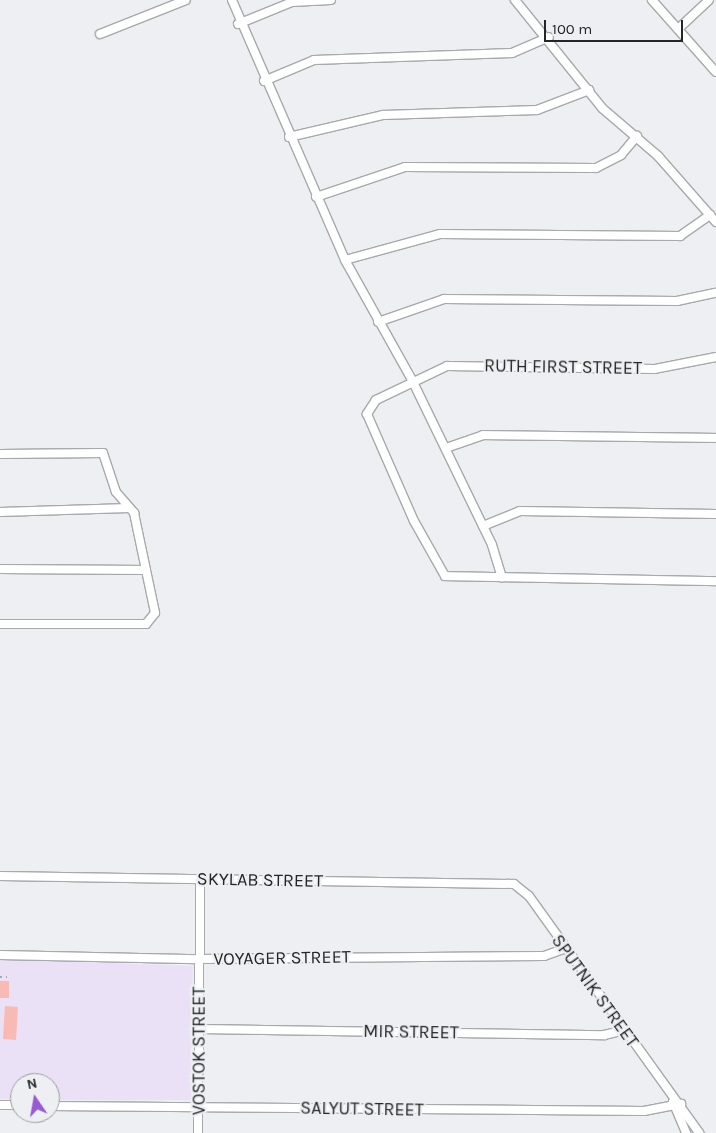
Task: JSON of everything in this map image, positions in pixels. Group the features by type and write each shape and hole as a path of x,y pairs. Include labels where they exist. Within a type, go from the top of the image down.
{"street":[{"path":"100,34 186,0"},
{"path":"232,0 238,24 345,260 412,380 446,448 483,526 502,578 716,581"},
{"path":"238,24 292,2 331,0"},
{"path":"515,0 549,37 608,114 637,136 716,222"},
{"path":"652,0 716,72"},
{"path":"678,29 709,0"},
{"path":"264,81 314,60 512,53 549,37"},
{"path":"289,137 383,115 537,110 589,90"},
{"path":"316,196 405,167 596,168 621,155 637,136"},
{"path":"345,260 440,234 680,236 710,215"},
{"path":"378,322 444,299 668,302 716,293"},
{"name":"RUTH FIRST STREET","path":"502,578 452,578 442,573 381,451 367,420 367,410 412,380 447,366 654,369 716,357"},
{"path":"446,448 483,435 716,438"},
{"path":"0,454 101,450 116,492 135,516 155,612 149,623 0,624"},
{"path":"0,512 130,508"},
{"path":"483,526 520,511 716,514"},
{"path":"0,568 146,570"},
{"name":"SKYLAB STREET","path":"0,876 502,882 520,887"},
{"name":"VOSTOK STREET","path":"198,1133 200,879"},
{"name":"SPUTNIK STREET","path":"520,887 622,1031 699,1133"},
{"name":"VOYAGER STREET","path":"0,955 199,959 544,956 563,949"},
{"name":"MIR STREET","path":"200,1029 604,1034 622,1031"},
{"name":"SPUTNIK STREET","path":"678,1105 686,1133"},
{"name":"SALYUT STREET","path":"60,1106 644,1111 678,1105"}],"path":[{"path":"0,977 7,977"}],"shaded area":[{"path":"0,959 193,966 191,1100 60,1100 60,1073 10,1073 10,1099 0,1099"}],"building":[{"path":"0,981 9,981 9,998 0,998"},
{"path":"5,1006 18,1007 16,1040 3,1039"}]}
